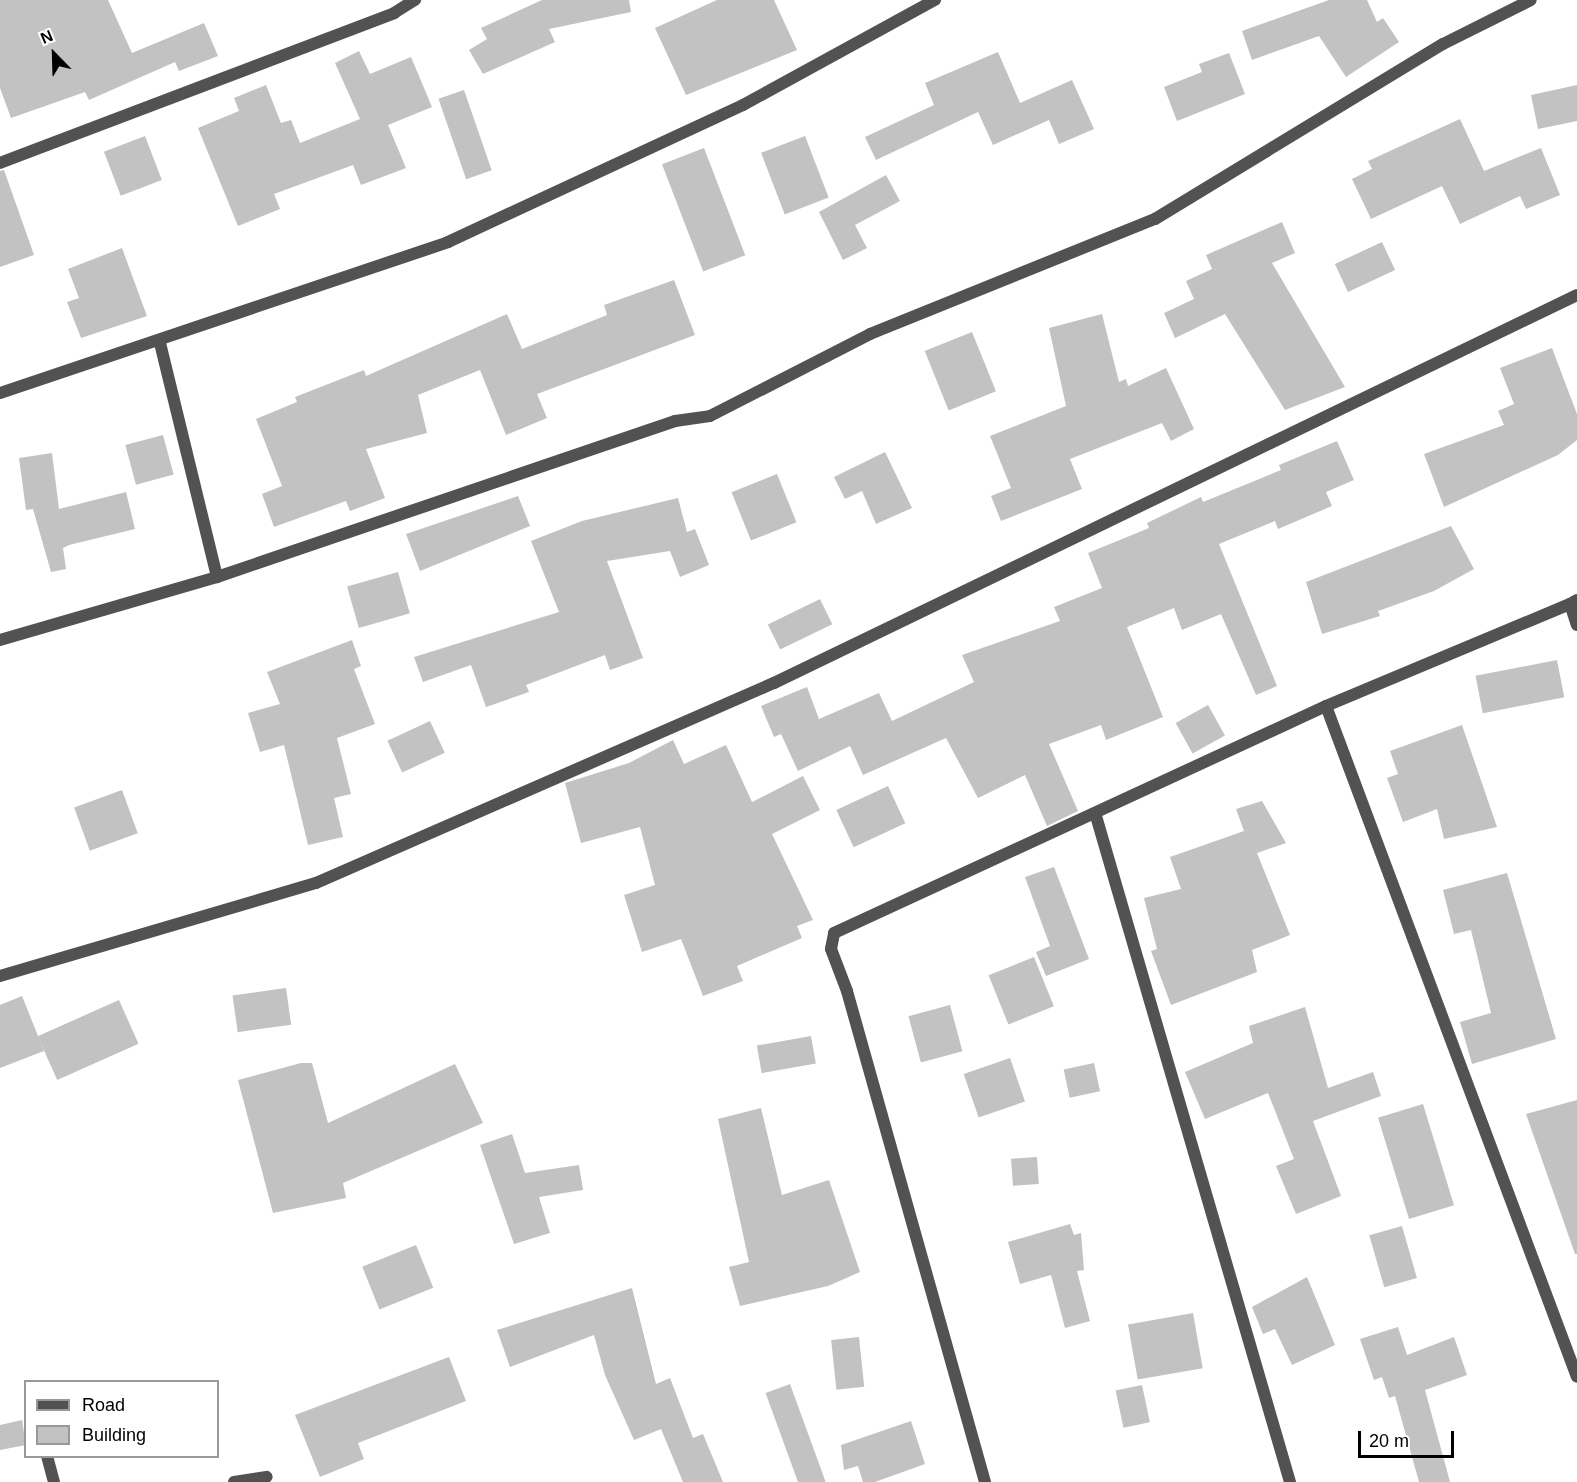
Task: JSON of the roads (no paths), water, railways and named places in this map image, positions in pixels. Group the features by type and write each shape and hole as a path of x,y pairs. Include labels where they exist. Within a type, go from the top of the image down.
{"street":[{"path":"0,162 394,13 415,0"},
{"path":"0,393 160,343 448,242 743,105 934,0"},
{"path":"0,640 217,577 675,421 710,416 870,334 1155,219 1443,44 1531,0"},
{"path":"0,976 316,883 774,683 1577,295"},
{"path":"160,343 217,577"},
{"path":"985,1482 851,1002 831,949 834,933 1096,816 1326,706 1573,602 1577,625"},
{"path":"1326,706 1577,1377"},
{"path":"1096,816 1290,1482"},
{"path":"48,1458 54,1482"},
{"path":"234,1482 267,1477"}]}
